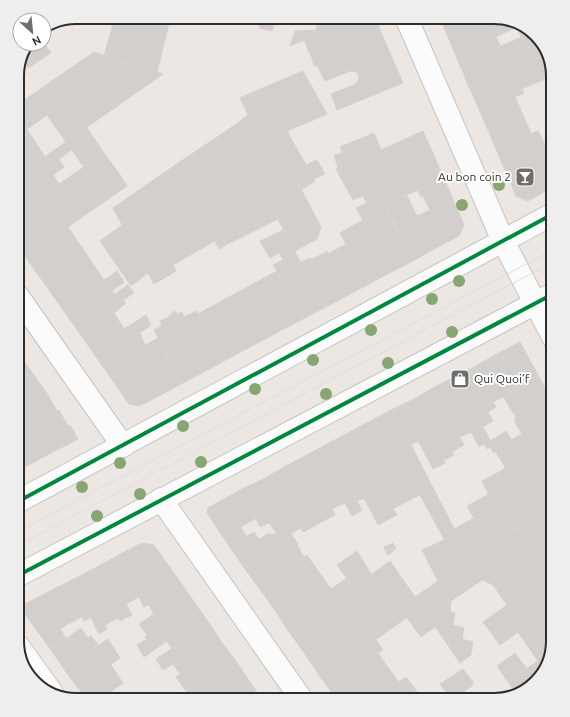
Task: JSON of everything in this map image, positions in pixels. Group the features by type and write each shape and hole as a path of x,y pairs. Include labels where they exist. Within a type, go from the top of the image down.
{"main road":[{"path":"24,572 544,299 503,241 409,24"},
{"path":"24,498 546,218"},
{"path":"24,305 123,446"},
{"path":"161,499 297,693"},
{"path":"28,659 43,681"}],"building":[{"path":"113,24 138,24 128,63 104,55"},
{"path":"138,24 169,24 157,72 128,63"},
{"path":"260,24 274,24 272,31 259,28"},
{"path":"318,24 342,24 317,35 316,30"},
{"path":"342,24 378,24 383,37 315,66 304,40"},
{"path":"443,24 492,24 450,42"},
{"path":"491,24 504,25 514,28 496,37 500,45 459,63 450,42"},
{"path":"316,30 317,35 290,46 295,31"},
{"path":"518,30 525,35 521,37"},
{"path":"526,35 537,47 542,56 469,87 459,63"},
{"path":"383,37 403,83 337,110 331,94 356,84 359,78 357,72 350,71 325,81 317,65"},
{"path":"94,52 124,62 24,131 24,100"},
{"path":"29,53 51,53 28,68 26,64"},
{"path":"542,56 546,69 546,79 478,107 469,87"},
{"path":"124,62 163,74 66,142 47,115"},
{"path":"303,71 327,114 287,131 315,181 301,190 251,93"},
{"path":"522,89 524,93 515,97 522,113 487,128 478,107"},
{"path":"251,93 321,227 317,239 295,251 229,129 248,115 240,98"},
{"path":"522,113 531,133 496,149 487,128"},
{"path":"87,128 104,153 83,166 66,142"},
{"path":"27,129 45,157 24,171 24,131"},
{"path":"229,129 278,219 226,245 181,161"},
{"path":"423,131 433,153 393,171 383,149"},
{"path":"538,131 546,146 546,191 544,192 518,139"},
{"path":"374,133 381,150 347,164 340,147"},
{"path":"518,139 544,192 528,201 516,196 496,149"},
{"path":"66,142 71,150 59,159 64,167 53,175 59,184 24,208 24,171"},
{"path":"383,149 393,171 348,191 336,169"},
{"path":"104,153 120,175 24,240 24,208"},
{"path":"342,153 347,164 338,168 334,155"},
{"path":"433,153 444,179 395,200 382,176"},
{"path":"317,160 325,174 314,179 306,165"},
{"path":"181,161 226,245 219,249 215,241 173,265 176,271 154,284 148,273 131,286 100,241 122,225 113,208"},
{"path":"120,175 127,186 68,227 104,280 117,271 124,282 112,291 115,295 73,324 24,255 24,240"},
{"path":"382,176 405,218 395,224 371,180"},
{"path":"444,179 464,225 430,210 423,196 421,197 417,189"},
{"path":"371,180 413,261 391,272 356,208 367,203 363,196 353,200 348,191"},
{"path":"406,194 434,249 413,261 395,224 405,218 395,200"},
{"path":"430,210 464,225 459,236 434,249 417,216"},
{"path":"363,220 391,272 369,284 340,233"},
{"path":"283,230 299,259 277,271 273,265 283,260 279,253 270,258 260,241"},
{"path":"346,244 369,284 326,307 301,262 310,258 311,260 327,251 328,254"},
{"path":"299,259 326,307 303,319 277,271"},
{"path":"277,271 303,319 263,340 238,292"},
{"path":"128,285 134,293 123,300 126,303 114,313 124,329 146,315 151,325 99,361 73,324"},
{"path":"238,292 263,340 224,361 198,314"},
{"path":"175,311 177,314 182,312 184,317 196,311 224,361 202,373 171,314"},
{"path":"172,315 202,373 181,384 154,330 162,326 160,321"},
{"path":"140,333 145,345 158,338 163,350 141,362 129,341"},
{"path":"129,341 159,396 139,406 129,404 99,361"},
{"path":"520,342 539,377 515,391 495,355"},
{"path":"163,350 181,384 159,396 141,362"},
{"path":"495,355 515,391 493,402 474,367"},
{"path":"24,360 31,371 24,376"},
{"path":"474,367 496,407 488,412 493,421 483,427 456,376"},
{"path":"31,371 48,395 24,411 24,376"},
{"path":"456,376 496,451 494,453 490,447 487,449 484,444 479,447 471,432 460,437 433,388"},
{"path":"539,377 546,389 546,394 513,413 503,396"},
{"path":"433,388 464,445 452,452 454,455 444,460 412,400"},
{"path":"546,394 546,421 522,434 514,420 516,418 514,413"},
{"path":"48,395 57,411 59,410 68,426 70,425 78,439 24,467 24,411"},
{"path":"412,400 445,463 433,469 418,441 411,445 391,410"},
{"path":"391,410 411,445 457,534 444,539 420,495 400,505 359,427"},
{"path":"546,421 546,446 519,462 507,442"},
{"path":"359,427 400,505 393,509 397,515 378,525 364,498 357,501 327,444"},
{"path":"506,431 512,440 507,442 519,462 506,469 490,441"},
{"path":"327,444 362,510 352,516 345,503 332,509 305,456"},
{"path":"546,446 546,478 510,498 497,473 505,468 506,469"},
{"path":"305,456 335,515 316,525 284,467"},
{"path":"284,467 316,525 303,532 301,528 291,533 263,479"},
{"path":"497,473 510,498 495,507 482,481"},
{"path":"546,478 546,513 525,524 510,498"},
{"path":"263,479 283,518 260,527 240,490"},
{"path":"240,490 255,519 241,527 246,536 231,549 207,513 208,508"},
{"path":"489,494 495,507 474,518 467,506"},
{"path":"510,498 525,524 493,543 495,546 470,559 454,529"},
{"path":"546,513 546,618 493,543"},
{"path":"283,518 293,537 282,543 269,522"},
{"path":"254,532 259,539 268,534 276,534 282,543 245,569 231,549 246,536"},
{"path":"457,534 470,559 438,581 422,550"},
{"path":"293,537 298,544 287,551 282,543"},
{"path":"142,543 154,545 183,586 157,600 128,550"},
{"path":"282,543 296,563 259,588 245,569"},
{"path":"393,543 396,548 392,550 393,552 387,555 384,547"},
{"path":"297,545 304,557 296,563 287,551"},
{"path":"495,546 546,618 546,648 543,657 538,661 518,632 500,645 483,622 507,605 493,585 482,580 470,559"},
{"path":"128,550 157,600 144,607 139,597 126,604 132,615 120,621 93,569"},
{"path":"357,551 371,574 353,587 337,565"},
{"path":"307,555 321,575 274,609 259,588"},
{"path":"470,559 482,580 451,601 438,581"},
{"path":"390,561 422,607 321,678 305,654 367,611 352,588"},
{"path":"93,569 118,618 105,625 107,629 99,634 72,580"},
{"path":"321,575 331,589 347,578 353,587 329,604 312,582"},
{"path":"72,580 90,618 84,621 82,617 68,624 50,591"},
{"path":"438,581 451,601 450,612 455,613 453,625 464,628 462,639 473,642 471,655 460,663 415,597"},
{"path":"312,582 329,604 289,632 274,609"},
{"path":"183,586 195,603 147,635 139,624 154,614 149,605"},
{"path":"352,588 367,611 305,654 289,632"},
{"path":"50,591 68,624 60,629 67,639 51,650 24,613 24,604"},
{"path":"195,603 209,623 172,649 167,641 144,657 137,645 147,639 145,637 147,635"},
{"path":"422,607 435,627 421,637 407,618"},
{"path":"209,623 223,644 180,674 173,664 163,670 156,659"},
{"path":"81,628 88,638 91,636 98,645 64,669 51,650"},
{"path":"108,639 120,658 78,688 64,669"},
{"path":"376,640 383,650 378,653 384,662 343,693 332,693 321,678"},
{"path":"223,644 238,664 198,693 187,693 176,677"},
{"path":"515,653 526,668 508,682 497,666"},
{"path":"543,657 537,670 523,684 513,689 508,682"},
{"path":"384,662 399,682 383,693 343,693"},
{"path":"238,664 252,685 240,693 198,693"},
{"path":"111,665 123,683 109,693 81,693 78,688"},
{"path":"463,669 473,682 472,686 462,693 447,693 440,684"},
{"path":"406,677 418,693 383,693"},
{"path":"252,685 258,693 240,693"}],"tram line":[{"path":"24,528 546,254"},
{"path":"24,542 546,266"}],"cycle path":[{"path":"24,498 546,218"},
{"path":"24,572 546,298"}],"place":[{"name":"Au bon coin 2","path":"525,177"},
{"name":"Qui Quoi’f","path":"460,379"}]}
